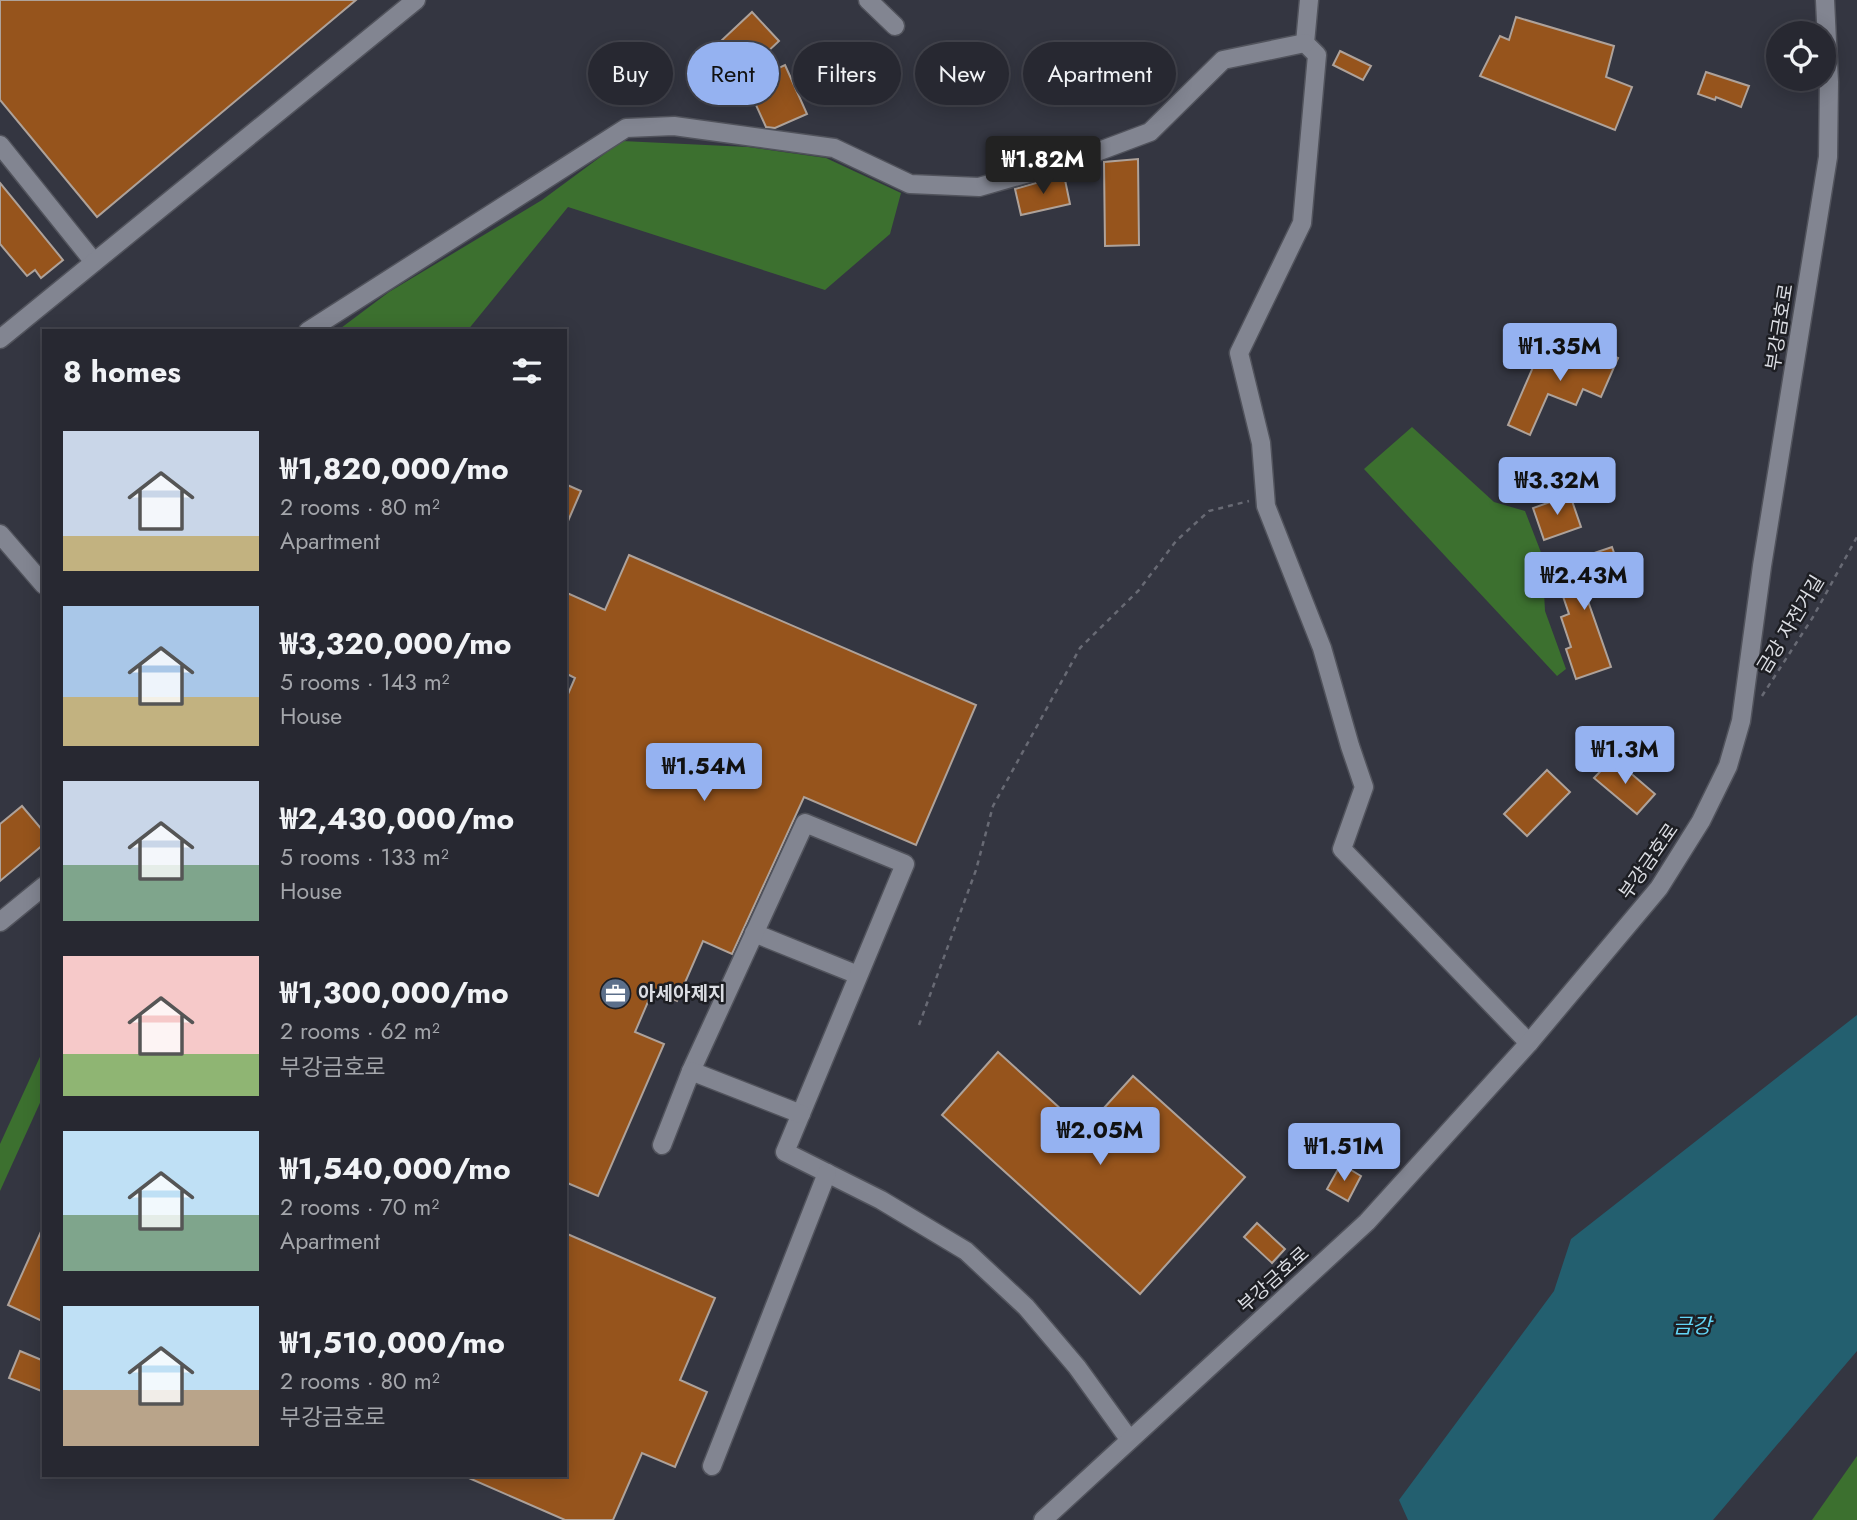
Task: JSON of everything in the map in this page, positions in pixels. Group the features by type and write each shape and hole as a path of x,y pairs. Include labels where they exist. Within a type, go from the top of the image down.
{"street":[{"path":"1,338 416,0"},
{"path":"868,0 895,26"},
{"path":"1305,43 1309,0"},
{"name":"부강금호로","path":"1043,1520 1367,1222 1529,1044 1659,888 1706,810 1728,765 1741,720 1762,566 1828,157 1829,82 1825,0"},
{"path":"311,329 626,128 674,126 834,148 911,184 979,187 1078,159 1150,132 1223,60 1305,43"},
{"path":"1305,43 1317,55 1302,223 1239,353 1261,443 1266,506 1322,648 1364,787 1342,849 1529,1044"},
{"path":"0,145 94,262"},
{"path":"0,534 42,583"},
{"path":"662,1145 691,1071 805,823 905,864 785,1152 881,1200 966,1251 1026,1307 1077,1367 1129,1439"},
{"path":"0,922 42,888"},
{"path":"754,933 858,975"},
{"path":"691,1071 801,1114"},
{"path":"712,1466 827,1173"}],"path":[{"path":"919,1025 972,882 993,806 1080,648 1139,590 1176,541 1209,511 1266,497"},
{"name":"금강 자전거길","path":"1762,697 1813,617 1857,537"}],"green space":[{"path":"622,141 748,147 826,158 901,193 890,234 825,290 568,207 469,329 340,329 389,292 542,200"},
{"path":"1412,427 1494,502 1525,511 1542,555 1545,611 1566,669 1557,676 1364,469"},
{"path":"42,1052 42,1098 0,1191 0,1144"},
{"path":"1857,1456 1857,1520 1812,1520"}],"water":[{"name":"금강","path":"1857,1015 1857,1351 1713,1520 1408,1520 1399,1500 1554,1291 1571,1239"}],"building":[{"path":"0,0 356,0 97,217 0,100"},
{"path":"752,12 779,41 778,42 720,42"},
{"path":"1516,17 1614,46 1606,77 1632,87 1615,130 1480,76 1500,36 1509,40"},
{"path":"1340,51 1371,66 1363,80 1333,65"},
{"path":"785,65 793,83 793,105 803,105 807,114 775,128 766,127 756,105 779,105 779,68"},
{"path":"1706,72 1749,86 1741,107 1716,97 1715,100 1698,94"},
{"path":"1138,159 1139,245 1105,246 1104,162"},
{"path":"1064,175 1070,204 1021,215 1015,189"},
{"path":"0,183 63,260 41,278 35,270 27,276 0,244"},
{"path":"1543,344 1589,364 1596,348 1618,358 1601,397 1583,389 1576,405 1548,394 1530,435 1508,425"},
{"path":"567,485 581,491 567,523"},
{"path":"1570,495 1581,527 1544,540 1533,508"},
{"path":"1612,547 1619,567 1581,581 1611,667 1576,679 1566,649 1571,647 1561,617 1569,614 1553,567"},
{"path":"629,555 976,705 916,845 804,797 732,954 703,941 677,1001 653,990 635,1032 664,1044 598,1196 567,1183 567,696 575,678 567,674 567,593 605,610"},
{"path":"1613,758 1655,794 1637,814 1594,778"},
{"path":"1547,770 1570,792 1527,836 1504,814"},
{"path":"22,806 42,830 42,846 0,881 0,824"},
{"path":"998,1052 1084,1130 1133,1076 1245,1177 1140,1294 942,1115"},
{"path":"1341,1164 1361,1176 1348,1201 1327,1189"},
{"path":"1257,1223 1285,1249 1272,1263 1244,1237"},
{"path":"42,1229 42,1321 8,1305"},
{"path":"567,1234 715,1298 680,1380 707,1392 675,1467 642,1453 613,1520 565,1520 467,1477 567,1477"},
{"path":"20,1351 42,1360 42,1391 9,1378"}],"place":[{"name":"아세아제지","path":"615,993"}]}
